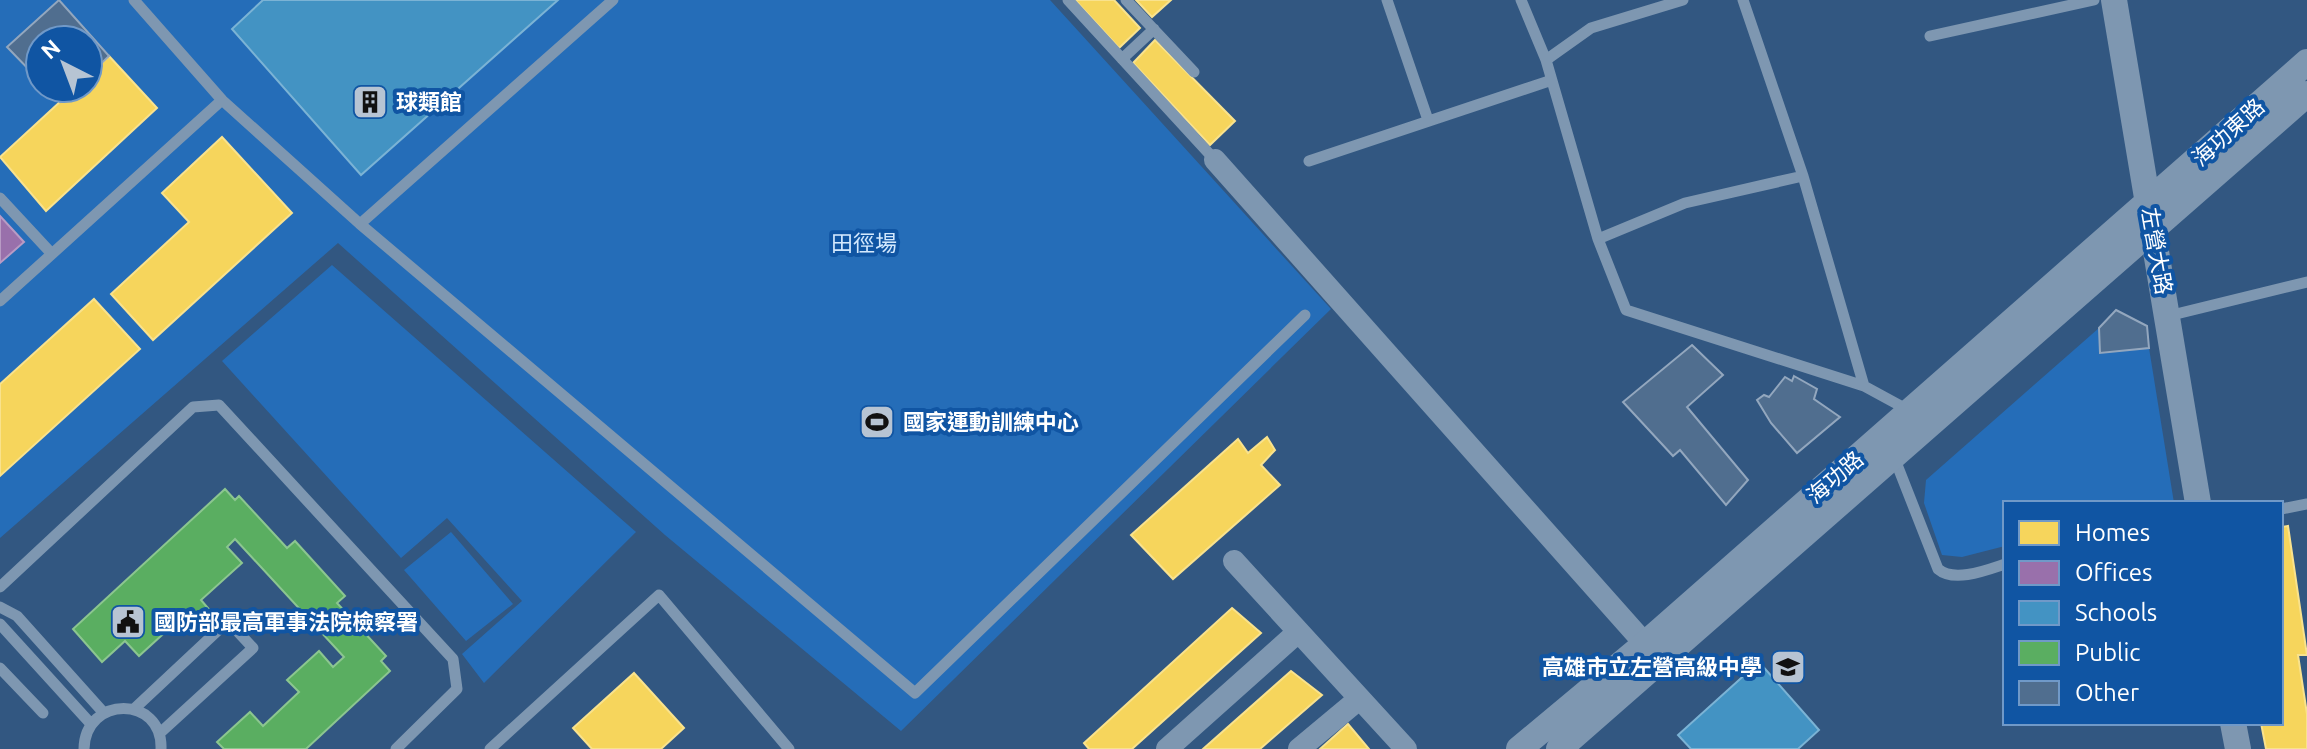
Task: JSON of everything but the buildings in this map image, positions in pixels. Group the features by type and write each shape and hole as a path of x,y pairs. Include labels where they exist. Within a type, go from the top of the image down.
{"street":[{"name":"左營大路","path":"2114,0 2198,501"},
{"name":"海功東路","path":"2149,202 2307,62"},
{"name":"海功東路","path":"2154,231 2307,94"},
{"path":"1215,160 1653,652"},
{"name":"海功路","path":"1559,749 1653,652 1919,419 2149,202"},
{"name":"海功路","path":"1919,419 2154,231"},
{"path":"1234,561 1406,749"},
{"path":"1167,749 1298,632"},
{"name":"海功路","path":"1519,749 1653,652"},
{"path":"1299,749 1359,699"},
{"path":"2233,725 2238,749"}],"lane":[{"path":"134,0 222,100 360,224 915,693 1305,315"},
{"path":"360,224 613,0"},
{"path":"1068,0 1215,160"},
{"path":"1126,0 1194,72"},
{"path":"1387,0 1428,120"},
{"path":"1521,0 1546,60 1549,81 1569,133 1598,239 1626,310 1864,386 1919,419"},
{"path":"1546,60 1591,28 1683,0"},
{"path":"1743,0 1803,176 1864,386"},
{"path":"1930,36 2094,0"},
{"path":"1122,59 1154,29"},
{"path":"1309,161 1549,81"},
{"path":"0,301 222,100"},
{"path":"1598,239 1685,203 1803,176"},
{"path":"0,198 52,254"},
{"path":"2168,316 2307,282"},
{"path":"0,587 193,407 219,405 453,659 458,675 457,689 396,749"},
{"path":"1886,448 1938,569 1943,574 1966,574 2003,565"},
{"path":"2283,509 2307,504"},
{"path":"490,749 659,595 789,749"},
{"path":"0,607 17,616 103,712"},
{"path":"134,709 228,621 253,648 160,733"},
{"path":"0,624 91,724"},
{"path":"0,668 43,713"},
{"path":"83,749 91,724 103,712 118,707 134,709 154,723 160,733 161,749"}],"green space":[{"name":"國家運動訓練中心","path":"0,0 1050,0 1331,309 901,731 665,535 338,243 0,538"},
{"path":"332,265 636,532 484,683 462,654 522,601 447,518 401,558 222,361"},
{"path":"2099,328 2100,353 2149,348 2174,501 2003,501 2003,547 1962,557 1942,555 1924,503 1926,480"},
{"path":"451,532 513,604 466,641 404,570"}],"place":[{"name":"球類館","path":"370,102"},
{"name":"國家運動訓練中心","path":"877,422"},
{"name":"國防部最高軍事法院檢察署","path":"128,622"},
{"name":"高雄市立左營高級中學","path":"1788,667"}],"park label":[{"name":"田徑場","path":"864,243"}]}
